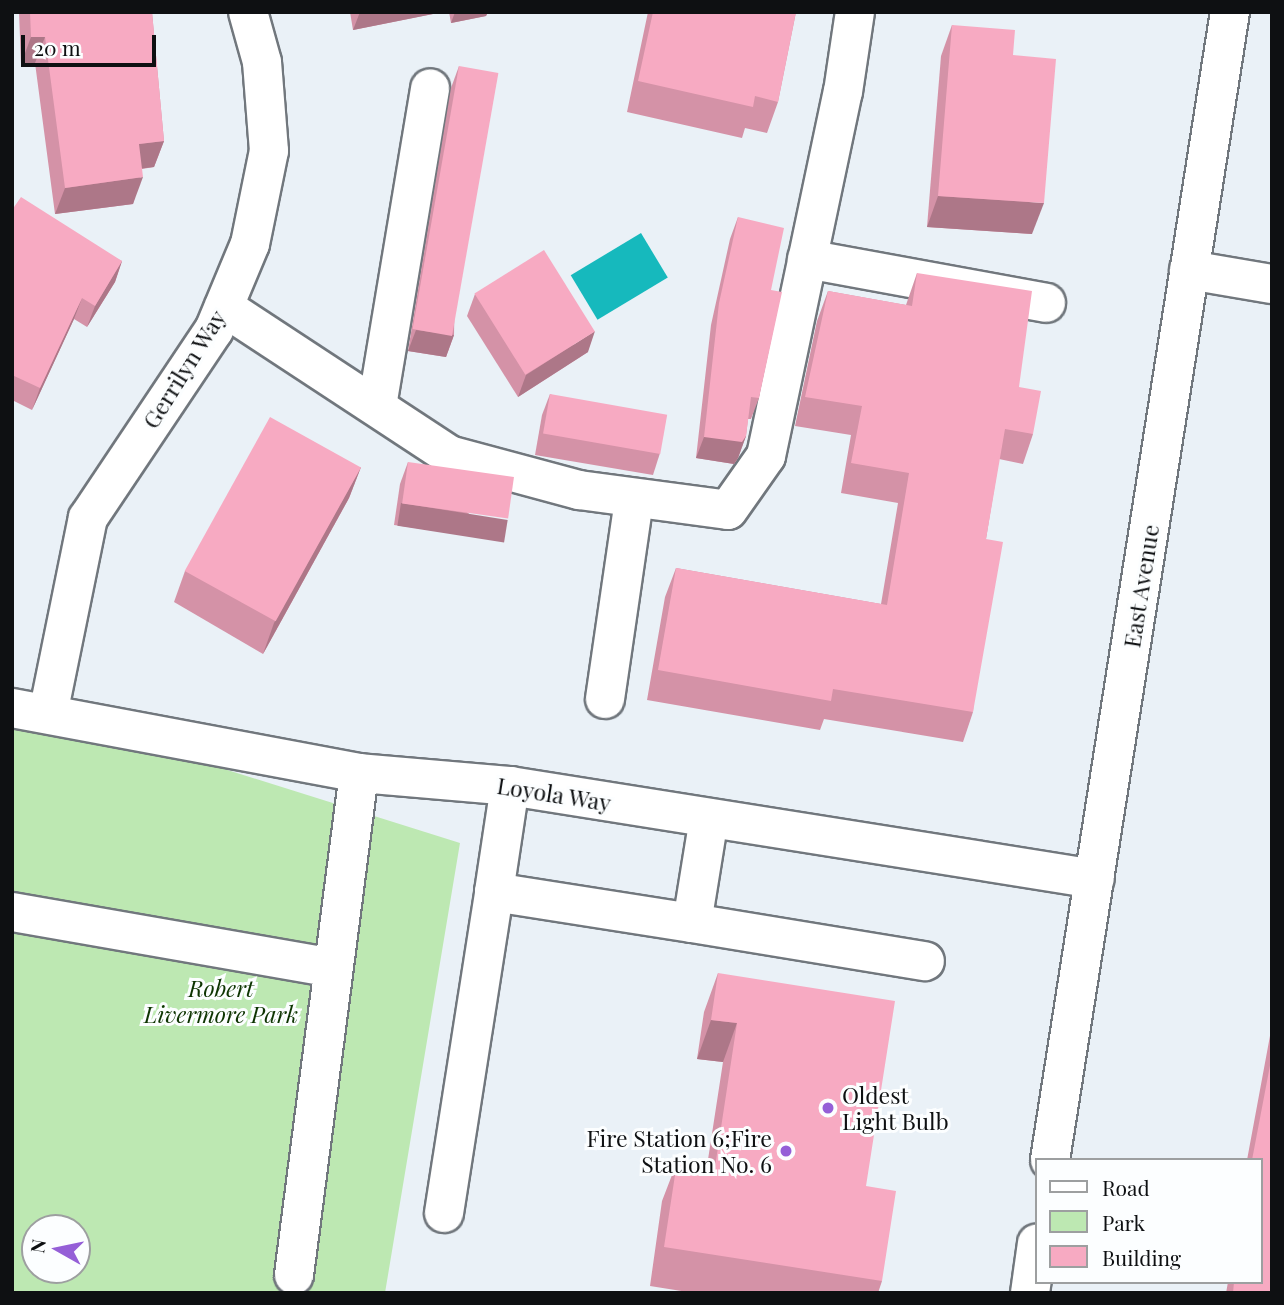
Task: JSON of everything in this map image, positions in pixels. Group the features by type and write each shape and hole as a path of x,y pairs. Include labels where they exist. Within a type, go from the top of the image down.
{"street":[{"name":"Gerrilyn Way","path":"30,711 88,517 214,330 250,244 269,151 262,62 248,12"},
{"path":"224,307 377,405 449,455 579,490 728,510 766,456 855,12"},
{"name":"East Avenue","path":"1050,1158 1230,12"},
{"path":"377,405 430,88"},
{"path":"807,260 1046,303"},
{"path":"1189,270 1272,284"},
{"path":"605,699 634,499"},
{"name":"Loyola Way","path":"30,711 359,773 510,786 1096,878"},
{"path":"294,1275 359,773"},
{"path":"444,1213 510,786"},
{"path":"692,923 709,818"},
{"path":"495,892 925,961"},
{"path":"12,912 333,968"},
{"path":"1030,1293 1036,1250"}],"green space":[{"name":"Robert Livermore Park","path":"12,708 49,714 460,843 385,1293 12,1293"}],"water":[{"path":"641,233 668,278 597,320 571,275"}],"building":[{"path":"30,12 152,12 164,141 139,144 143,177 65,188 45,37 31,37"},
{"path":"653,12 796,12 778,102 755,96 753,107 638,81"},
{"path":"952,25 1015,30 1013,55 1056,59 1044,203 938,196"},
{"path":"459,66 498,73 452,336 413,329"},
{"path":"21,197 122,261 95,306 82,298 40,388 12,375 12,210"},
{"path":"738,217 784,228 771,290 782,292 759,398 751,397 746,436 742,442 704,437 719,303"},
{"path":"544,250 595,331 525,375 474,293"},
{"path":"917,273 1032,291 1019,387 1041,391 1033,434 1005,429 986,539 1003,542 973,712 833,689 831,701 658,670 676,568 887,605 909,473 851,463 862,406 805,397 828,291 912,306"},
{"path":"550,394 667,415 660,454 543,433"},
{"path":"270,417 361,467 276,621 185,571"},
{"path":"408,462 514,477 508,518 402,504"},
{"name":"Fire Station 6;Fire Station No. 6","path":"718,973 895,1001 866,1186 896,1191 882,1281 664,1247 677,1162 715,1167 737,1023 711,1020"},
{"path":"1272,1055 1272,1293 1233,1293 1234,1284 1263,1284 1263,1158 1252,1158"}],"place":[{"name":"Oldest Light Bulb","path":"828,1108"},
{"name":"Fire Station 6;Fire Station No. 6","path":"786,1151"}]}
